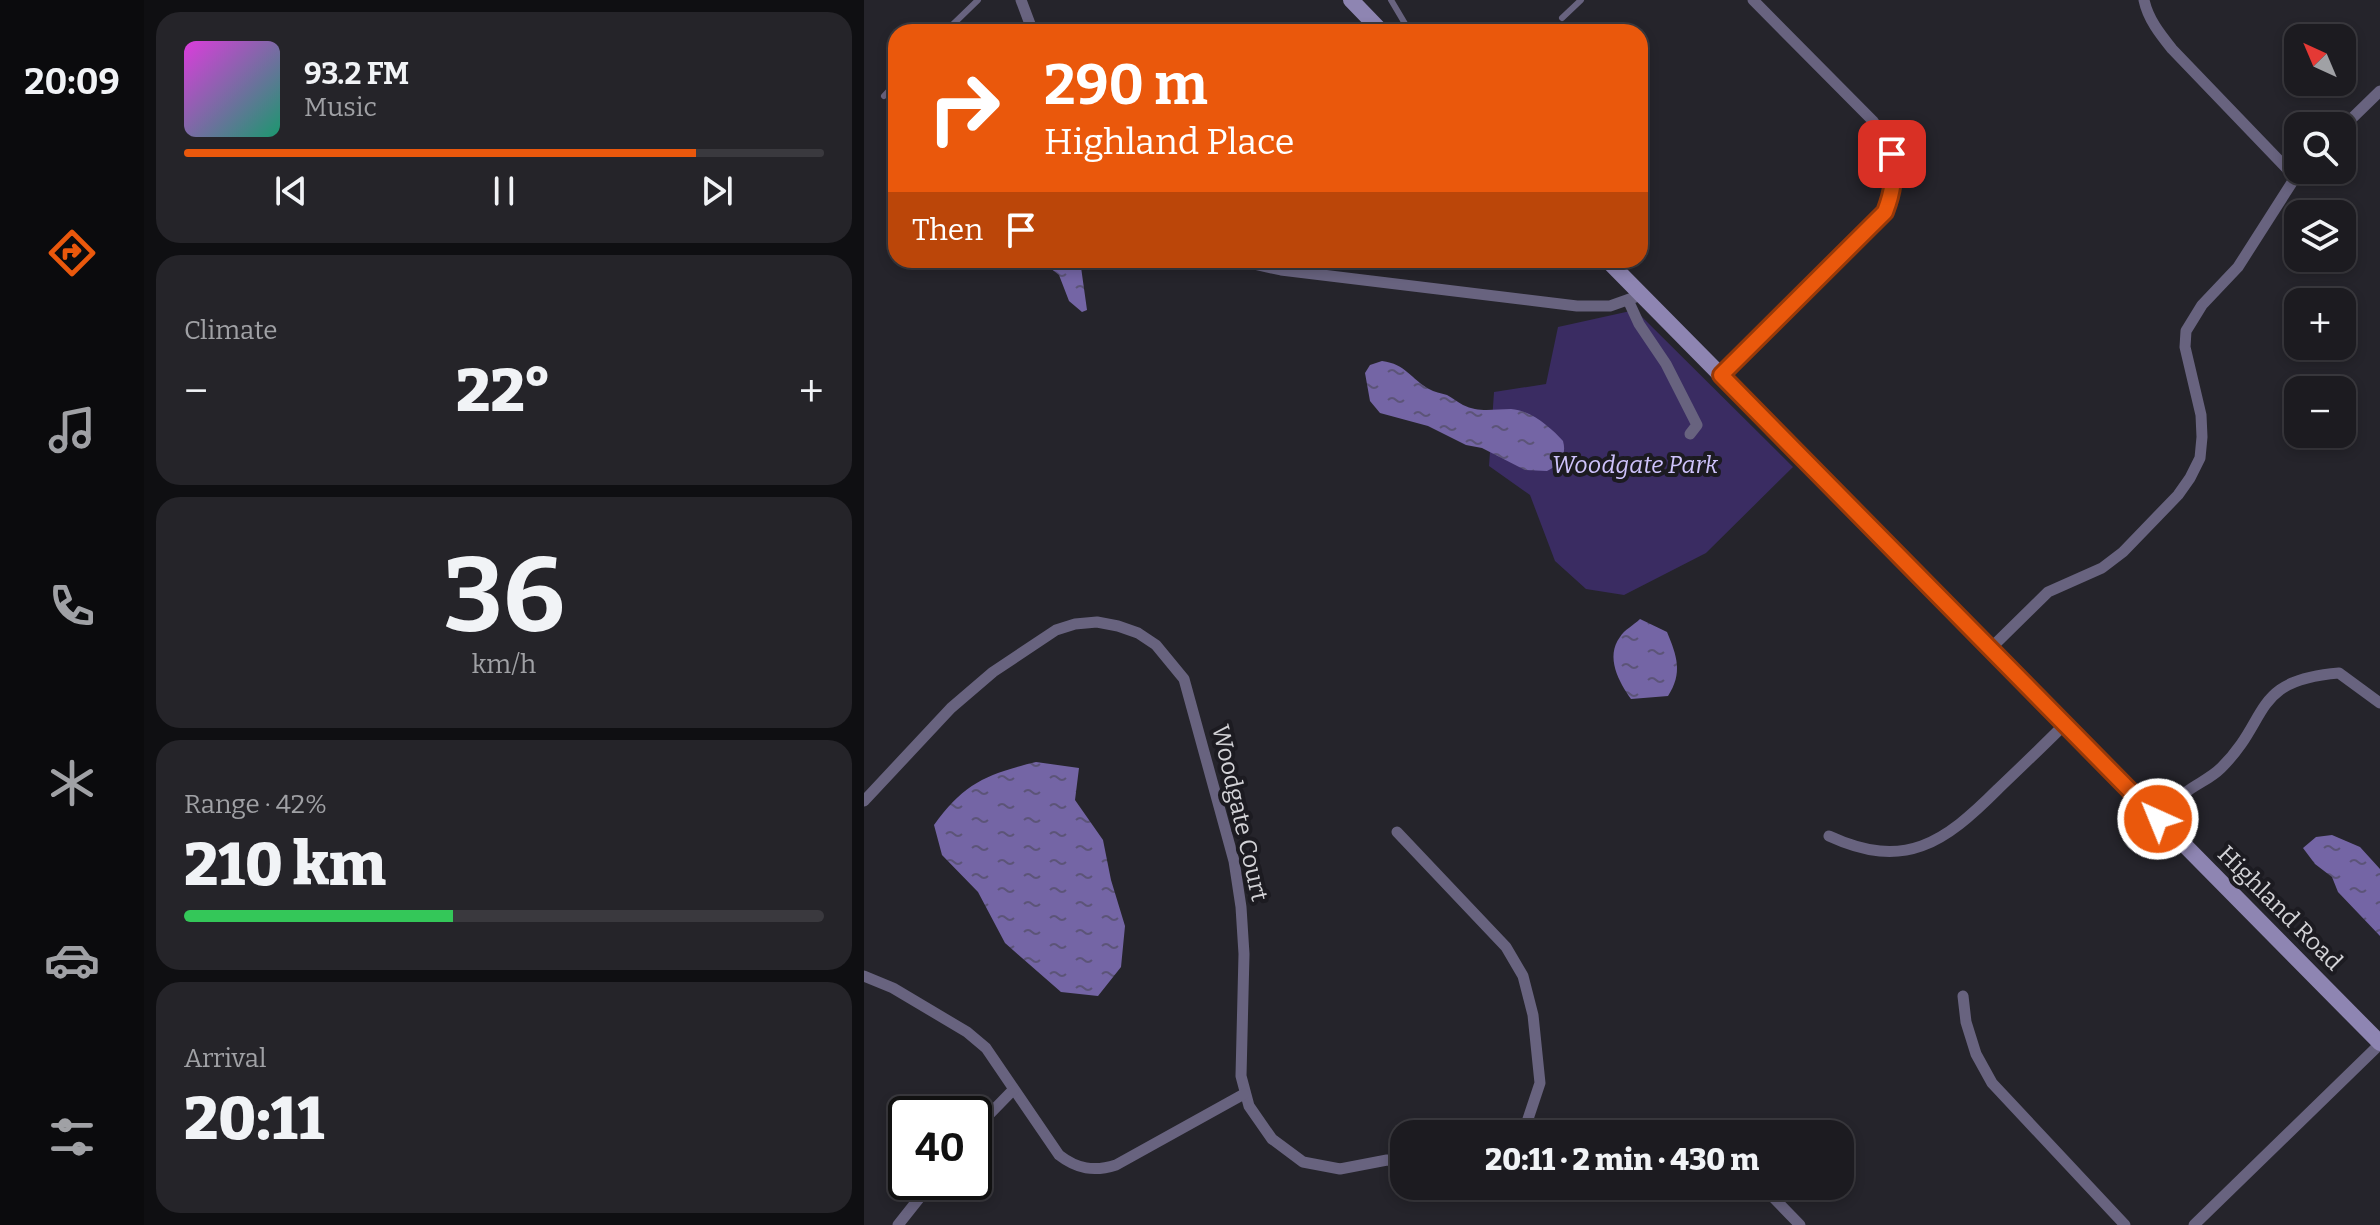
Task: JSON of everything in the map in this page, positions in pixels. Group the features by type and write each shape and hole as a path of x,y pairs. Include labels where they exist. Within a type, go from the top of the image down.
{"street":[{"path":"1021,0 1030,24"},
{"path":"1351,0 1374,24"},
{"path":"1721,375 1885,212 1895,174 1892,154 1873,121 1753,0"},
{"path":"2144,0 2157,30 2172,49 2284,160"},
{"path":"2356,114 2380,91"},
{"path":"1990,649 2048,592 2102,568 2123,552 2178,495 2190,478 2200,458 2202,437 2201,415 2185,347 2186,331 2202,305 2238,267 2292,184"},
{"path":"1272,268 1577,306 1610,306 1635,297 1639,324 1666,364 1697,425 1690,434"},
{"name":"Highland Road","path":"1613,268 1635,297 1721,375 2380,1044"},
{"name":"Woodgate Court","path":"864,801 951,708 993,672 1056,630 1097,622 1138,633 1156,645 1184,679 1234,861 1244,954 1241,1076 1244,1094"},
{"path":"2158,819 2185,792 2217,772 2229,760 2260,710 2274,694 2291,682 2339,673 2380,703"},
{"path":"1829,836 1852,847 1877,852 1902,851 1927,845 1950,833 1970,817 2065,724"},
{"path":"1397,832 1506,947 1523,976 1533,1015 1540,1083 1528,1120"},
{"path":"864,976 893,988 967,1032 986,1048 1059,1155 1071,1165 1101,1170 1116,1165 1244,1094 1255,1118 1272,1139 1303,1162 1340,1169 1390,1160"},
{"path":"1963,996 1966,1022 1976,1054 1992,1083 2125,1225"},
{"path":"2194,1225 2380,1044"},
{"path":"992,1112 1013,1090"},
{"path":"898,1225 918,1200"},
{"path":"1776,1200 1800,1225"}],"lane":[{"path":"953,24 978,0"},
{"path":"1391,0 1405,24"},
{"path":"1562,18 1581,0"},
{"path":"884,96 888,92"}],"green space":[{"name":"Woodgate Park","path":"1635,310 1793,467 1706,553 1624,595 1586,589 1555,561 1530,495 1489,466 1494,392 1546,384 1558,327"}],"water":[{"path":"1050,268 1081,268 1087,310 1082,312 1069,301 1059,275"},
{"path":"1382,361 1397,365 1429,389 1469,407 1511,409 1533,416 1563,441 1561,459 1547,471 1525,470 1428,426 1380,413 1370,401 1365,373 1370,365"},
{"path":"1640,619 1667,632 1671,641 1677,672 1668,696 1631,699 1615,669 1614,653 1620,637"},
{"path":"1036,762 1079,768 1075,800 1103,840 1125,926 1121,967 1098,996 1061,992 1005,943 978,892 942,855 934,825 956,799 978,782"},
{"path":"2332,835 2360,847 2380,869 2380,936 2338,892 2332,877 2315,864 2303,848 2316,837"}],"route":[{"path":"1892,154 1895,174 1885,212 1721,375 2158,819"}]}
